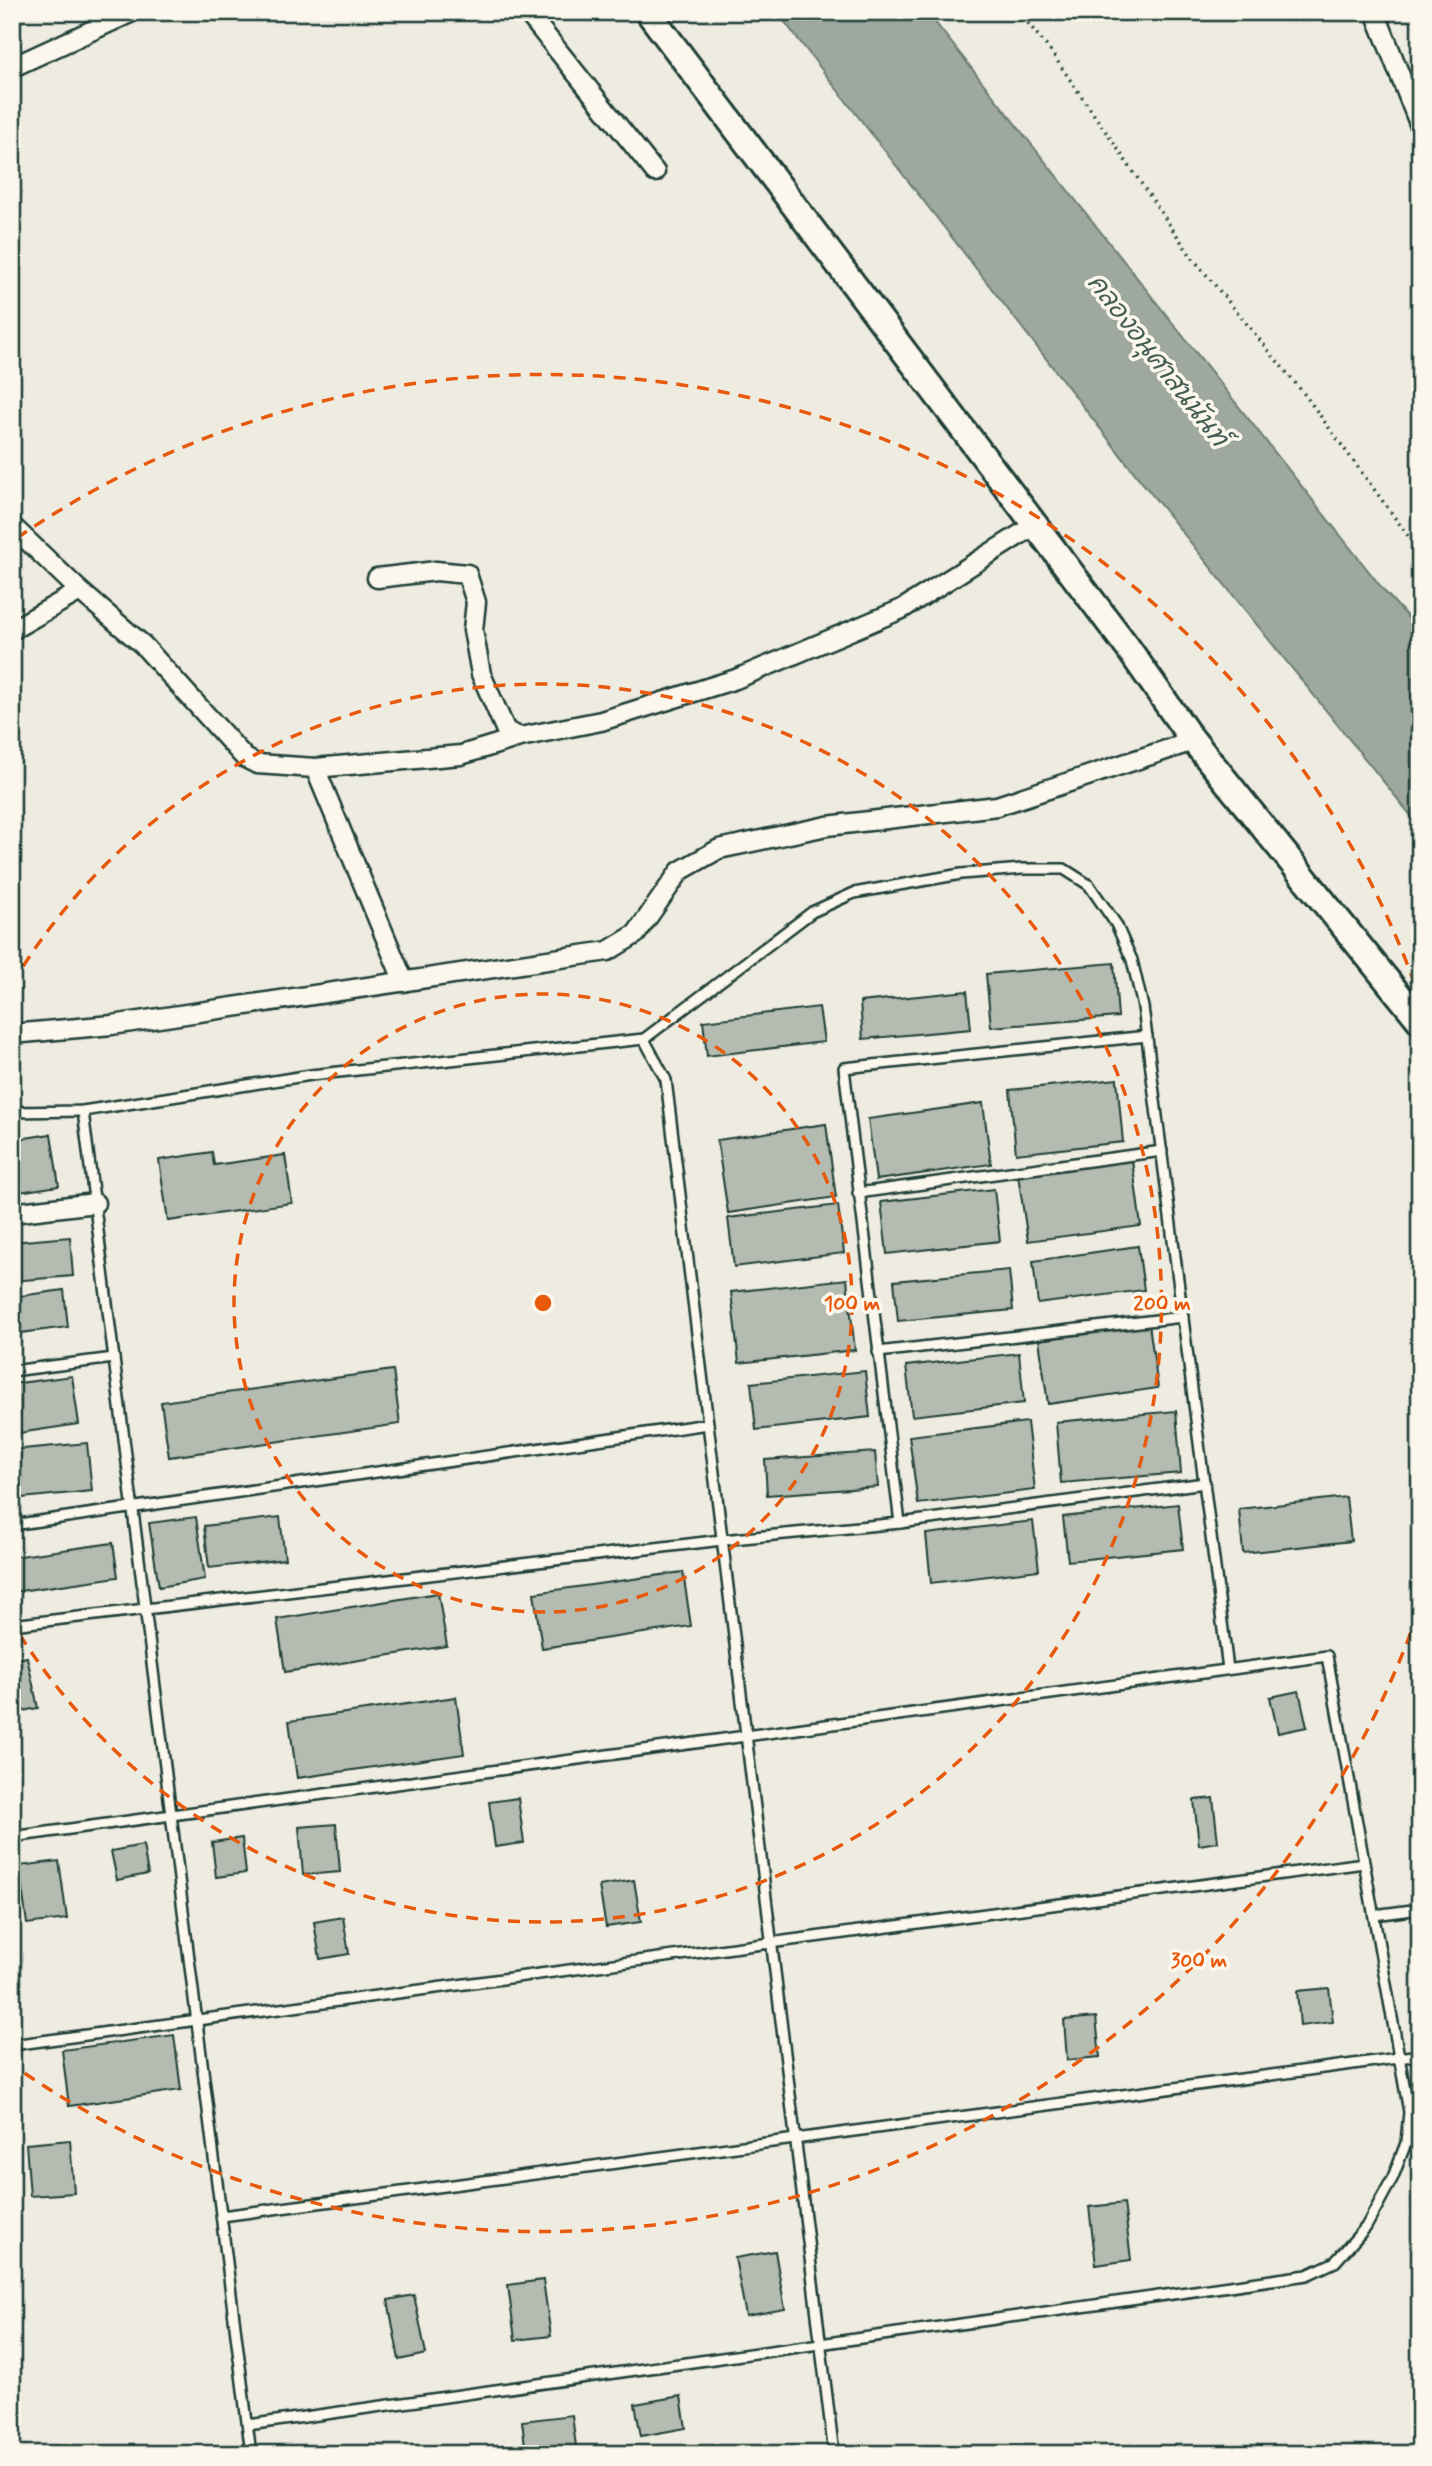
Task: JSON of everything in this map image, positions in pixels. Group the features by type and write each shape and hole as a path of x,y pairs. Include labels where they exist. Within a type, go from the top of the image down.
{"main road":[{"path":"649,12 1128,648 1193,741 1420,1021"}],"street":[{"path":"14,66 132,12"},
{"path":"527,12 655,172"},
{"path":"1376,12 1420,126"},
{"path":"12,526 80,591 143,645 245,758 257,764 315,768 461,755 520,737 601,721 748,674 902,609 1035,525"},
{"path":"377,578 436,571 467,574 475,602 473,630 481,674 506,731 520,737"},
{"path":"12,630 80,591"},
{"path":"12,1034 112,1025 608,951 636,933 680,871 719,849 827,826 997,806 1193,741"},
{"path":"315,768 404,982"},
{"path":"12,1213 95,1203"}],"lane":[{"path":"12,1112 83,1111 311,1075 644,1039 812,912 853,894 961,874 1065,869 1089,885 1116,924 1132,960 1143,1007 1228,1670"},
{"path":"900,1523 844,1068 1147,1036"},
{"path":"644,1039 666,1080 834,2454"},
{"path":"83,1111 251,2454"},
{"path":"858,1193 1162,1151"},
{"path":"878,1352 1183,1317"},
{"path":"12,1371 114,1358"},
{"path":"12,1525 708,1424"},
{"path":"12,1625 722,1540 900,1523 1205,1483"},
{"path":"12,1837 1327,1656 1409,2112 1406,2143 1394,2177 1366,2227 1335,2262 1307,2275 248,2425"},
{"path":"12,2045 1364,1863"},
{"path":"1374,1915 1420,1909"},
{"path":"222,2216 1420,2055"}],"path":[{"path":"1020,12 1049,49 1191,256 1305,395 1420,552"}],"water":[{"name":"คลองอนุศาสนนันท์","path":"777,12 927,12 1386,593 1420,631 1420,827 1137,476"}],"building":[{"path":"1114,963 1118,1017 991,1027 986,974"},
{"path":"967,991 971,1029 863,1039 860,1002"},
{"path":"819,1007 824,1042 707,1056 703,1021"},
{"path":"1117,1079 1123,1142 1016,1154 1010,1090"},
{"path":"983,1103 991,1164 876,1180 868,1119"},
{"path":"826,1124 836,1197 728,1213 717,1140"},
{"path":"51,1134 59,1186 12,1193 12,1140"},
{"path":"212,1152 214,1165 285,1155 292,1203 168,1221 159,1160"},
{"path":"1132,1160 1141,1226 1028,1241 1018,1175"},
{"path":"994,1189 1000,1241 887,1254 881,1202"},
{"path":"838,1205 844,1253 734,1267 728,1218"},
{"path":"1414,1231 1420,1231 1420,1254 1417,1255"},
{"path":"70,1237 73,1276 12,1281 12,1242"},
{"path":"1138,1246 1144,1290 1038,1304 1033,1261"},
{"path":"1009,1270 1013,1310 898,1321 894,1281"},
{"path":"847,1279 855,1350 739,1363 731,1292"},
{"path":"64,1290 68,1327 12,1334 12,1297"},
{"path":"1149,1324 1158,1388 1048,1404 1039,1340"},
{"path":"1019,1353 1024,1403 912,1416 906,1366"},
{"path":"393,1370 400,1424 169,1457 161,1402"},
{"path":"865,1371 870,1417 756,1430 751,1383"},
{"path":"72,1376 79,1424 12,1434 12,1384"},
{"path":"1176,1411 1181,1473 1061,1483 1056,1422"},
{"path":"1027,1422 1035,1490 918,1504 909,1436"},
{"path":"87,1443 92,1491 12,1499 12,1450"},
{"path":"875,1452 878,1487 767,1495 765,1460"},
{"path":"1346,1497 1351,1541 1243,1553 1239,1509"},
{"path":"1178,1504 1183,1549 1068,1561 1063,1517"},
{"path":"196,1517 205,1579 159,1587 149,1523"},
{"path":"280,1517 285,1559 209,1568 204,1526"},
{"path":"1033,1521 1039,1570 931,1583 926,1534"},
{"path":"113,1543 118,1577 12,1592 12,1557"},
{"path":"683,1572 691,1626 542,1648 534,1593"},
{"path":"438,1593 447,1646 285,1672 277,1619"},
{"path":"27,1657 38,1708 12,1713 12,1660"},
{"path":"1299,1691 1307,1727 1278,1733 1270,1697"},
{"path":"456,1697 464,1754 297,1778 289,1721"},
{"path":"518,1798 524,1843 495,1847 489,1802"},
{"path":"1213,1798 1218,1842 1199,1845 1194,1800"},
{"path":"336,1824 340,1872 303,1875 299,1827"},
{"path":"242,1838 246,1873 216,1877 212,1842"},
{"path":"143,1845 148,1874 117,1880 111,1851"},
{"path":"59,1861 67,1919 27,1924 19,1866"},
{"path":"634,1880 641,1922 606,1927 599,1886"},
{"path":"343,1917 349,1954 320,1959 314,1922"},
{"path":"1329,1988 1333,2022 1300,2026 1297,1991"},
{"path":"1096,2017 1100,2057 1067,2060 1064,2020"},
{"path":"174,2035 181,2090 69,2106 62,2050"},
{"path":"70,2140 74,2193 30,2196 26,2144"},
{"path":"1124,2203 1131,2260 1096,2265 1089,2207"},
{"path":"775,2251 785,2309 746,2316 735,2258"},
{"path":"543,2280 551,2336 515,2340 508,2285"},
{"path":"414,2295 426,2354 399,2360 388,2300"},
{"path":"681,2396 686,2428 641,2436 635,2404"},
{"path":"572,2415 577,2454 526,2454 522,2421"}]}
